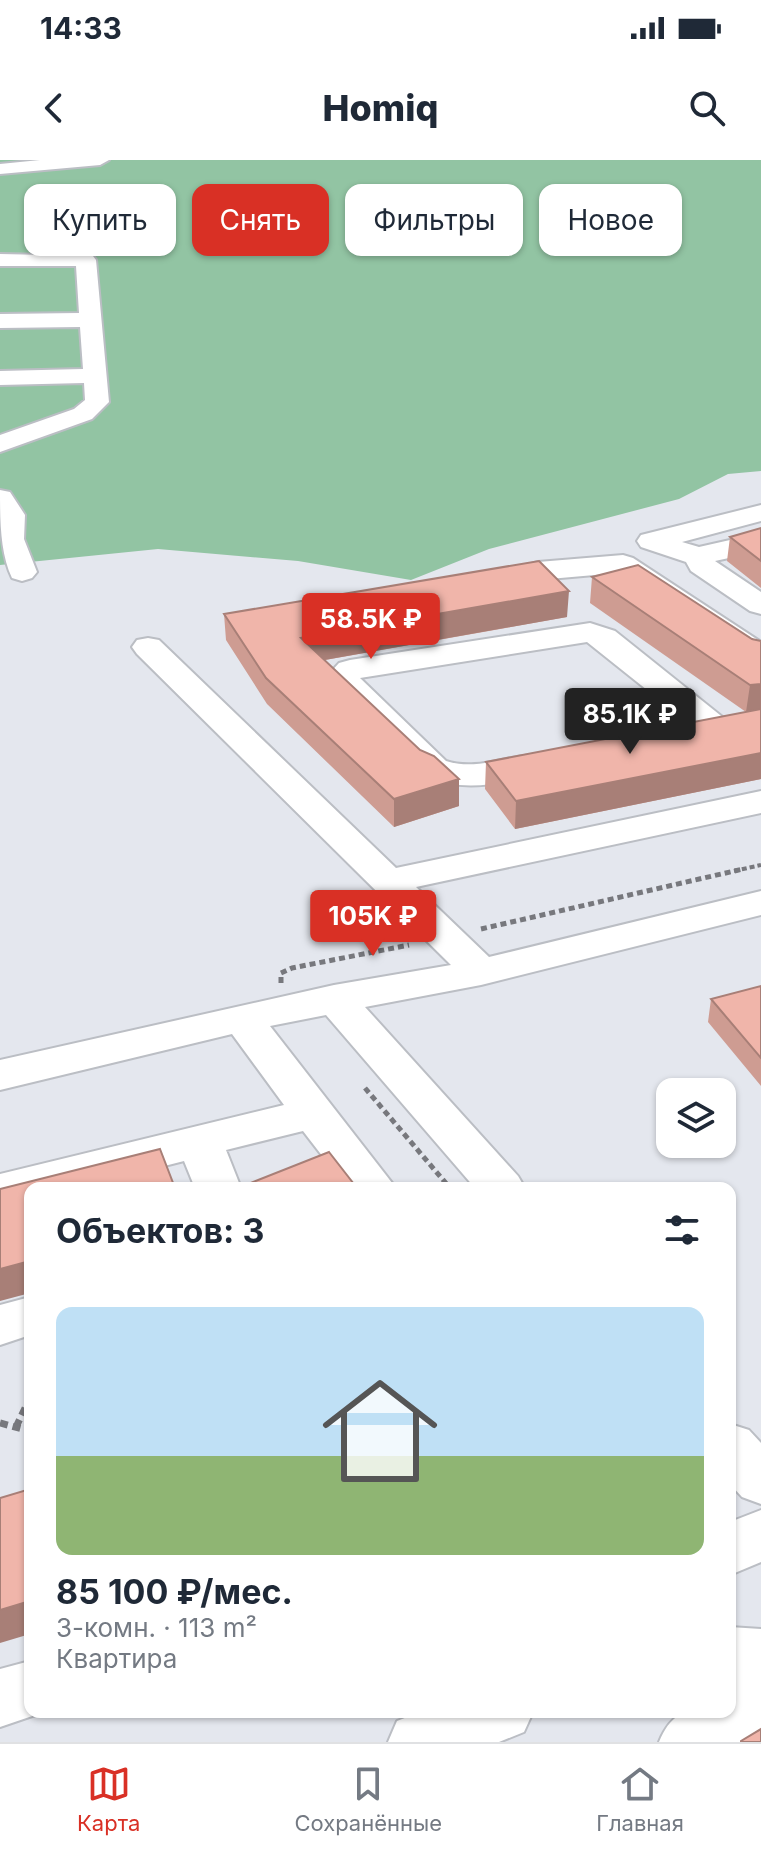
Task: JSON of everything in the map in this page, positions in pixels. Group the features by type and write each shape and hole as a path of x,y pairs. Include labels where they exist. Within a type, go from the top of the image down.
{"street":[{"path":"0,169 100,160"},
{"path":"0,260 86,260 97,402 92,409 0,444"},
{"path":"0,321 90,320"},
{"path":"0,378 95,376"},
{"path":"0,498 11,515 10,539 22,572"},
{"path":"761,513 651,541 699,557 761,542"},
{"path":"699,557 701,565 761,605"},
{"path":"538,571 623,564 761,656"},
{"path":"578,757 470,778 451,776 434,768 346,684 343,676 350,670 590,632 604,638 732,728 671,739"},
{"path":"148,647 481,972"},
{"path":"389,881 761,802"},
{"path":"0,1075 334,998 481,972 761,903"},
{"path":"334,998 497,1182"},
{"path":"242,1018 368,1182"},
{"path":"36,1182 313,1113"},
{"path":"199,1141 216,1182"},
{"path":"0,1191 24,1185"},
{"path":"0,1325 24,1318"},
{"path":"736,1453 761,1481"},
{"path":"736,1547 761,1534"},
{"path":"736,1654 761,1656"},
{"path":"736,1715 761,1678"},
{"path":"0,1698 24,1691"},
{"path":"419,1742 485,1718"},
{"path":"690,1742 732,1718"}],"path":[{"path":"446,937 761,865"},
{"path":"16,1427 24,1410"},
{"path":"0,1423 24,1429"}],"green space":[{"path":"0,160 761,160 761,471 728,474 679,499 489,549 411,580 298,561 158,549 0,565"}],"building":[{"path":"761,528 761,561 730,537"},
{"path":"539,561 569,591 301,638 420,750 434,756 459,779 394,799 266,678 224,614"},
{"path":"638,565 752,639 761,641 761,684 750,685 592,577"},
{"path":"761,709 761,753 516,801 486,762"},
{"path":"761,986 761,1058 711,999"},
{"path":"160,1149 173,1182 28,1182"},
{"path":"329,1152 352,1182 253,1182"},
{"path":"24,1183 24,1263 0,1269 0,1189"},
{"path":"24,1491 24,1603 0,1610 0,1498"},
{"path":"761,1729 761,1742 741,1742 741,1741"}]}
